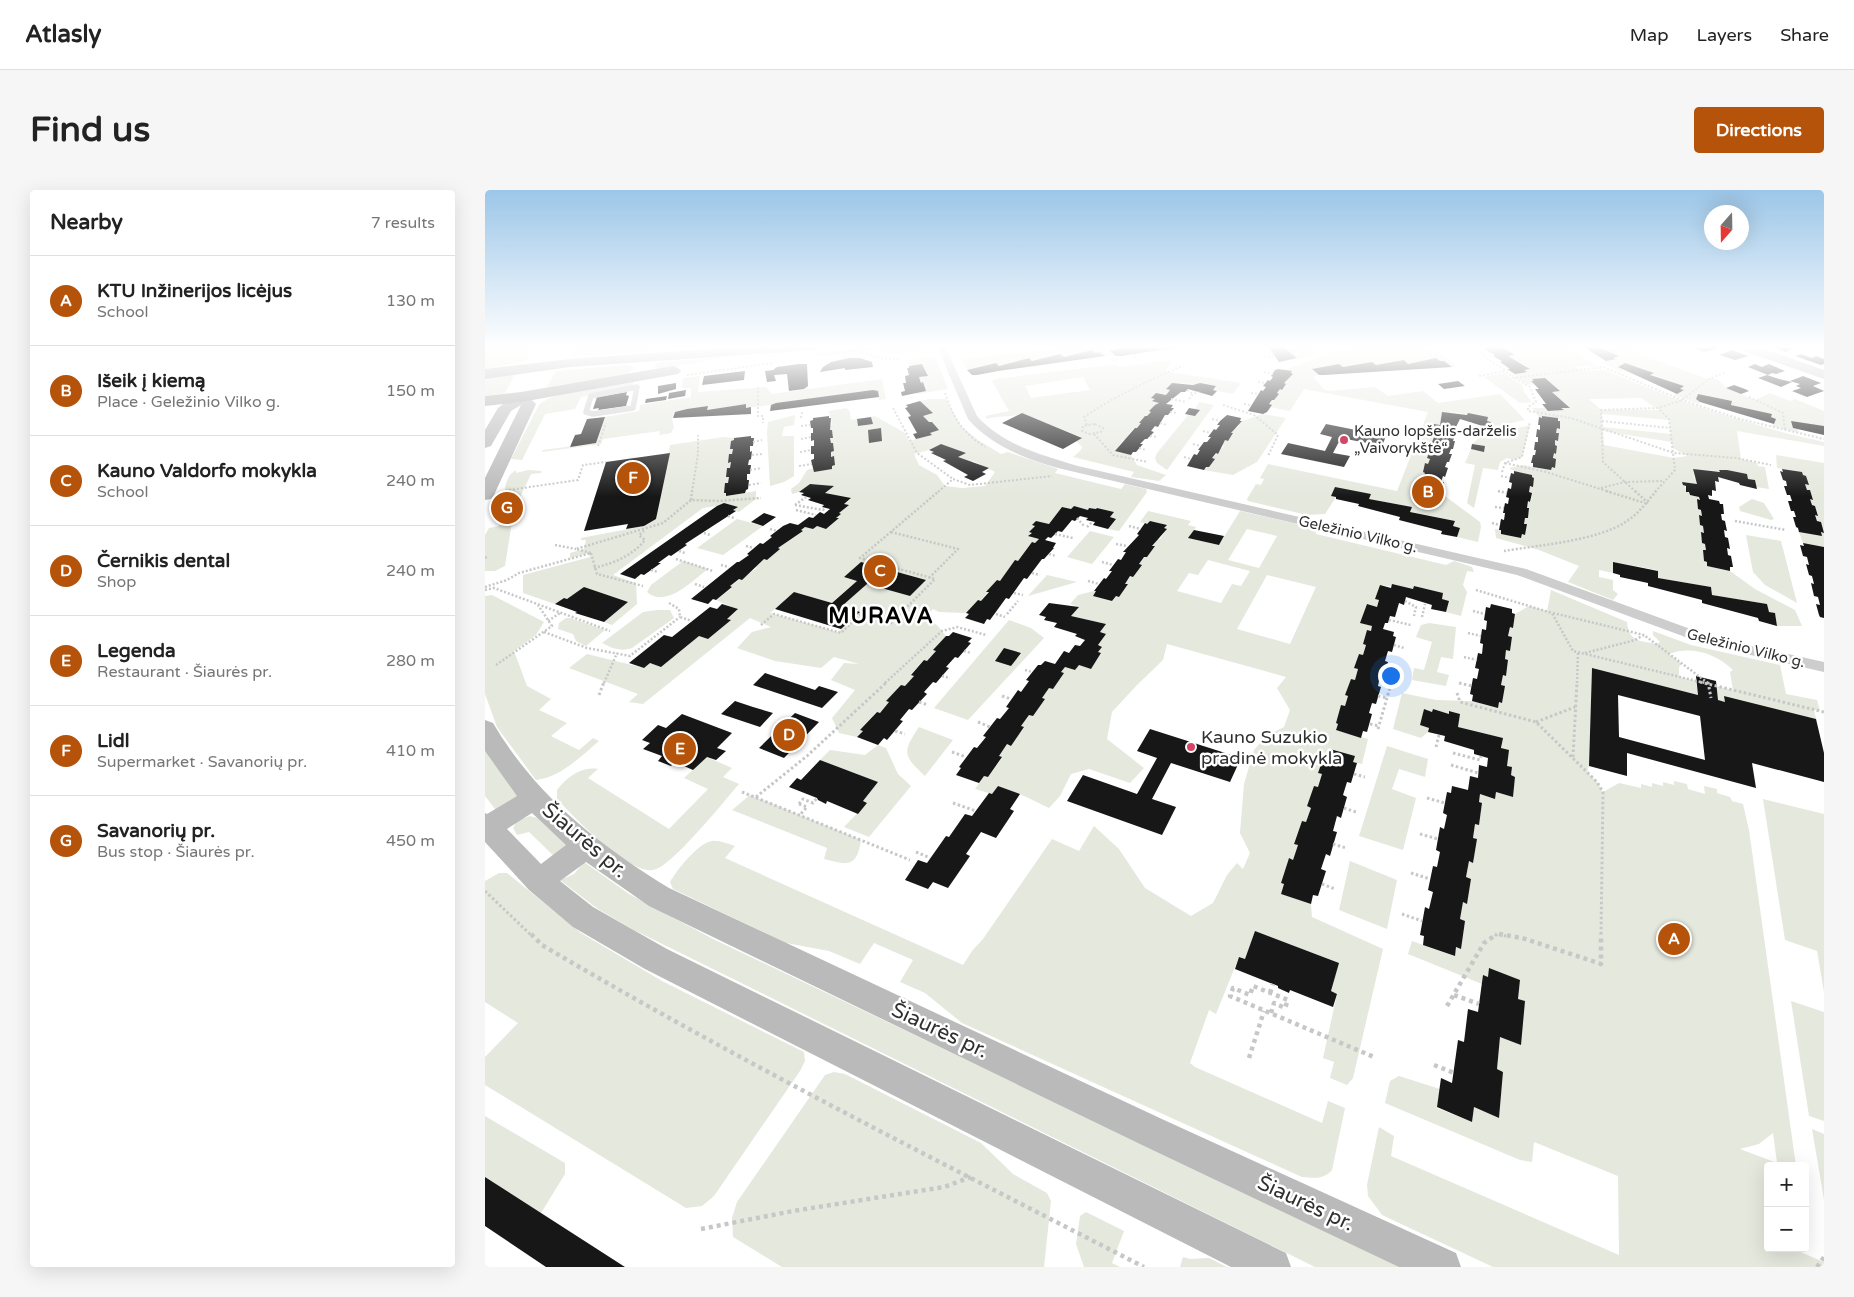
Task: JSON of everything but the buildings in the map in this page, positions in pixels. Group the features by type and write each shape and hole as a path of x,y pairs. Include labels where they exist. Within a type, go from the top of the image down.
{"main road":[{"path":"485,401 525,396"},
{"path":"485,442 505,408 521,397"},
{"path":"485,495 529,404 521,397"},
{"path":"485,451 500,452 506,455"},
{"name":"Šiaurės pr.","path":"485,729 510,768 535,798 586,846 649,891 695,915 1442,1267"},
{"path":"535,798 486,826 539,881 583,917 656,959 1272,1267"},
{"path":"539,881 586,846"}],"street":[{"name":"Geležinio Vilko g.","path":"963,396 972,417 992,437 1033,456 1075,468 1521,572 1712,642 1824,667"}],"lane":[{"path":"591,396 585,411 593,414 633,408 635,396"}],"path":[{"path":"758,396 758,416 763,416 763,423"},
{"path":"1087,425 1084,417 1117,396"},
{"path":"1171,399 1187,400 1191,396"},
{"path":"1534,396 1536,402 1528,407 1528,411 1571,418 1674,453 1736,458 1771,465"},
{"path":"1673,396 1785,431 1824,439"},
{"path":"1648,504 1603,462 1601,410 1657,408 1682,400 1687,396"},
{"path":"1749,397 1783,413 1785,431"},
{"path":"1244,404 1250,405"},
{"path":"1223,405 1254,415 1278,434 1268,456"},
{"path":"893,408 917,453 953,479 971,485 1058,475"},
{"path":"1504,551 1593,534 1624,523 1648,504 1652,494 1662,481 1675,470 1669,419 1657,408"},
{"path":"598,446 610,411"},
{"path":"801,418 802,412"},
{"path":"1170,412 1177,413"},
{"path":"1212,420 1220,421"},
{"path":"1602,421 1670,428"},
{"path":"1505,463 1522,457 1531,422"},
{"path":"801,426 810,424"},
{"path":"1095,424 1103,428 1101,432 1094,434 1082,431 1081,429 1087,425 1095,424"},
{"path":"1160,424 1167,425"},
{"path":"1203,431 1211,433"},
{"path":"1094,434 1113,455 1148,462"},
{"path":"691,500 698,454 698,435"},
{"path":"1150,436 1157,437"},
{"path":"801,439 811,437"},
{"path":"753,442 762,440"},
{"path":"1193,444 1201,446"},
{"path":"1139,448 1146,450"},
{"path":"800,452 811,450"},
{"path":"752,455 762,454"},
{"path":"1184,457 1191,459"},
{"path":"509,490 578,480 583,465 606,462"},
{"path":"1502,472 1505,463"},
{"path":"1505,463 1547,472 1648,504"},
{"path":"799,466 811,464"},
{"path":"750,470 762,468"},
{"path":"1501,476 1510,478"},
{"path":"761,625 774,614 841,634 860,615 891,623 935,579 860,558 953,479"},
{"path":"1601,488 1625,482 1662,481"},
{"path":"749,485 761,483"},
{"path":"1498,491 1507,493"},
{"path":"806,497 795,505 823,510 825,508"},
{"path":"576,549 663,523 691,500 719,501 761,498"},
{"path":"1495,506 1504,508"},
{"path":"796,510 816,515"},
{"path":"728,516 734,518"},
{"path":"1077,518 1085,527 1092,522"},
{"path":"1735,520 1786,530"},
{"path":"1492,523 1500,525"},
{"path":"1129,526 1141,529"},
{"path":"594,568 618,562 641,545 645,540 639,535 647,529"},
{"path":"770,529 777,531"},
{"path":"891,532 958,549 930,578"},
{"path":"704,533 710,535"},
{"path":"1055,534 1073,538"},
{"path":"1116,544 1127,546"},
{"path":"555,545 591,553"},
{"path":"746,546 754,548"},
{"path":"679,551 685,553"},
{"path":"591,553 594,568 601,577 643,586"},
{"path":"485,588 507,580 519,573 591,553"},
{"path":"1049,554 1056,556"},
{"path":"676,559 713,571"},
{"path":"1102,562 1113,565"},
{"path":"721,565 729,567"},
{"path":"651,570 658,572"},
{"path":"1032,573 1040,575"},
{"path":"1088,581 1099,584"},
{"path":"695,584 704,587"},
{"path":"485,588 493,588 610,631"},
{"path":"1477,590 1553,613 1644,635 1708,684 1711,698"},
{"path":"1015,593 1023,595"},
{"path":"996,614 1006,615 1019,601"},
{"path":"1405,601 1416,607 1415,616"},
{"path":"669,603 679,609 680,617"},
{"path":"496,665 552,626 538,604"},
{"path":"1422,617 1425,604"},
{"path":"568,615 574,611"},
{"path":"1473,611 1485,614"},
{"path":"548,621 560,613"},
{"path":"1553,613 1573,650 1578,653 1585,653 1824,712"},
{"path":"680,617 692,621"},
{"path":"544,632 587,648 630,656 680,617"},
{"path":"1389,620 1411,625"},
{"path":"1585,653 1635,640 1644,635 1649,620"},
{"path":"755,797 807,756 942,630 957,626 986,635"},
{"path":"1468,633 1481,636"},
{"path":"1394,645 1404,648"},
{"path":"640,648 645,650"},
{"path":"964,651 971,653"},
{"path":"599,695 617,653"},
{"path":"1573,758 1578,653"},
{"path":"1464,657 1477,660"},
{"path":"1025,670 1032,672"},
{"path":"1386,670 1395,672"},
{"path":"942,676 950,678"},
{"path":"1459,682 1472,686"},
{"path":"1370,724 1378,728 1391,684"},
{"path":"1447,1006 1484,942 1497,934 1522,938 1601,964 1603,792 1597,782 1536,722 1460,702 1457,693"},
{"path":"1002,696 1011,699"},
{"path":"1378,696 1387,698"},
{"path":"919,702 928,705"},
{"path":"1536,722 1575,707"},
{"path":"978,722 990,727"},
{"path":"895,731 905,734"},
{"path":"1436,747 1439,735"},
{"path":"952,752 967,757"},
{"path":"1453,752 1480,760 1481,756"},
{"path":"1451,765 1478,773"},
{"path":"1354,774 1365,777"},
{"path":"742,792 910,860"},
{"path":"800,815 807,807 799,804 803,799 813,803 817,798"},
{"path":"1427,798 1445,803"},
{"path":"953,803 976,812"},
{"path":"1344,808 1356,812"},
{"path":"1420,834 1438,839"},
{"path":"1333,844 1346,848"},
{"path":"916,852 930,858"},
{"path":"1411,872 1430,879"},
{"path":"1322,884 1335,889"},
{"path":"485,891 541,945 647,1008 800,1090 1144,1267"},
{"path":"1402,914 1422,921"},
{"path":"1270,992 1273,984"},
{"path":"1271,1013 1274,1003 1285,1008 1288,1000 1253,986 1250,995 1233,988 1229,996 1374,1057"},
{"path":"1454,994 1479,1004"},
{"path":"1249,1058 1264,1010"},
{"path":"1434,1065 1454,1073"},
{"path":"701,1229 793,1211 944,1187 972,1177"},
{"path":"1817,1267 1824,1257"}],"shaded area":[{"path":"554,396 585,396 581,397 575,409 545,414 522,460 511,459 539,405"},
{"path":"837,396 746,408 746,404 707,410 708,406 674,412 672,419 674,427 671,433 659,435 660,431 603,439 601,444 542,452 543,450 596,443 605,417 639,411 640,405 691,397"},
{"path":"879,396 885,396 886,399 879,400"},
{"path":"1001,396 1030,396 1031,398 1044,396 1153,396 1152,398 1155,399 1153,401 1159,403 1149,411 1151,412 1139,423 1141,423 1137,428 1134,428 1128,435 1130,436 1125,441 1123,440 1116,451 1131,455 1137,465 1166,475 1159,481 1131,477 1134,472 1073,457 1082,447 1076,441 1081,437 1022,413 987,419 985,416 1009,411"},
{"path":"1277,396 1299,396 1290,411 1270,407 1269,404"},
{"path":"1343,396 1430,396 1438,403 1484,396 1502,396 1525,420 1489,428 1490,422 1487,421 1487,417 1450,412 1449,414 1442,413 1440,425 1428,423 1426,431 1437,435 1437,438 1434,437 1432,445 1434,445 1427,458 1430,459 1428,464 1425,464 1423,472 1425,473 1423,478 1421,478 1419,490 1445,496 1480,522 1478,542 1457,537 1460,528 1453,526 1455,521 1410,512 1412,507 1369,499 1371,494 1335,488 1331,496 1336,497 1325,514 1307,515 1248,501 1247,499 1256,484 1261,485 1264,479 1260,478 1268,464 1397,491 1428,412"},
{"path":"1511,396 1527,396 1532,402 1520,403"},
{"path":"1557,396 1670,396 1724,415 1824,442 1824,446 1737,431 1741,459 1765,467 1769,489 1756,487 1755,480 1748,479 1747,474 1733,472 1693,469 1697,484 1682,482 1690,495 1699,497 1700,500 1697,500 1698,509 1701,510 1702,516 1699,516 1700,525 1703,526 1704,533 1701,533 1702,543 1705,544 1706,550 1703,550 1704,561 1707,562 1707,566 1730,571 1755,589 1795,610 1802,626 1777,626 1775,613 1769,612 1767,604 1712,595 1711,587 1658,578 1657,570 1613,562 1613,573 1599,570 1599,577 1613,580 1613,590 1618,594 1613,600 1568,582 1579,566 1539,550 1496,538 1495,529 1501,530 1501,534 1521,538 1522,534 1525,535 1527,525 1524,524 1525,518 1528,518 1528,501 1531,502 1532,493 1529,492 1530,486 1533,487 1534,478 1532,475 1509,468 1523,465 1551,470 1554,467 1554,453 1556,454 1557,446 1555,445 1555,440 1558,441 1559,434 1556,433 1557,428 1560,428 1560,421 1558,418 1539,417 1532,408 1545,408 1549,411 1563,410 1561,408 1569,407","holes":["1641,398 1659,410 1601,410 1589,399","1602,414 1669,420 1671,434 1603,427","1603,431 1672,442 1673,448 1687,456 1674,458 1604,445"]},
{"path":"1678,396 1697,396 1696,399 1700,401 1699,404"},
{"path":"1709,396 1746,396 1755,400 1763,396 1778,396 1790,401 1795,399 1824,411 1824,426 1791,422 1793,428 1798,429 1799,433 1772,426 1776,419 1771,417 1771,414 1731,405 1732,401"},
{"path":"946,399 961,426 978,440 1001,454 1008,452 1058,469 1055,473 1121,489 1125,484 1146,489 1147,492 1119,531 1108,529 1115,519 1110,517 1114,512 1097,508 1089,508 1088,510 1074,506 1071,509 1062,507 1049,524 1036,521 1029,536 1039,539 1035,543 1032,542 1018,561 1015,561 1000,581 997,580 981,601 978,600 966,613 939,612 933,609 925,619 937,625 946,636 927,661 924,660 911,674 914,676 905,686 901,685 887,701 889,702 880,713 876,712 857,737 839,733 832,718 855,690 831,680 844,663 859,664 834,657 821,668 775,661 737,648 752,632 771,627 750,618 643,704 629,702 638,694 569,668 587,654 644,668 650,663 661,667 699,636 708,639 730,620 727,619 738,610 716,600 732,588 730,586 757,568 755,567 764,559 767,560 780,549 778,548 802,532 801,530 805,527 813,529 817,526 826,529 838,519 836,518 841,514 839,513 848,505 844,504 851,499 825,493 833,486 810,484 799,492 792,494 791,489 799,483 807,470 814,468 832,469 832,466 835,465 834,457 831,457 831,452 834,451 830,438 833,437 829,425 832,425 829,411 846,408 849,410 851,420 857,419 858,426 872,424 871,417 875,416 905,433 909,441 932,435 930,433 939,430 923,416 933,413 920,401","holes":["941,444 966,453 958,457 970,463 973,461 995,472 985,486 962,488 945,486 937,475 919,465 914,454","861,562 926,580 910,596 867,584 842,606 859,612 838,632 770,613 794,592 832,603 857,581 844,577"]},
{"path":"1199,402 1214,405 1167,470 1157,463 1155,458 1157,453 1189,414 1195,415 1199,410 1195,409"},
{"path":"1263,414 1286,418 1257,462 1233,475 1204,470 1206,467 1209,467 1214,459 1212,458 1224,446 1222,445 1225,440 1228,441 1234,428 1237,428 1242,421"},
{"path":"795,415 794,425 784,427 782,436 794,436 794,476 784,482 770,486 768,422"},
{"path":"1530,425 1522,457 1513,460 1507,458 1500,462 1498,470 1483,468 1474,508 1467,503 1475,465 1465,463 1471,449 1484,451 1485,446 1472,444 1480,437"},
{"path":"724,437 734,438 732,454 729,455 730,468 727,469 726,477 729,477 728,483 725,483 726,496 756,491 756,499 739,512 733,510 737,507 717,506 703,508 613,575 636,583 637,604 612,625 604,622 612,615 564,598 555,604 523,593 523,575 590,557 589,553 570,558 570,553 584,549 586,540 581,540 581,538 644,526 656,519 670,445"},
{"path":"1776,455 1824,463 1824,547 1803,543 1799,532 1823,533 1815,515 1818,515 1810,499 1813,499 1810,491 1807,490 1805,484 1808,484 1806,479 1800,473 1777,468"},
{"path":"516,470 516,473 528,470 542,471 541,473 531,474 521,495 511,528 505,566 495,571 485,571 485,535 489,528 499,526 506,511 510,510 513,504 508,504 512,491 505,491 505,488 509,476"},
{"path":"1752,499 1764,503 1774,519 1771,520 1740,511 1739,507"},
{"path":"1148,511 1191,521 1188,525 1196,527 1189,538 1219,545 1240,511 1315,528 1316,534 1446,565 1454,561 1472,567 1474,572 1467,571 1463,585 1467,592 1461,616 1446,612 1449,601 1442,599 1443,593 1414,586 1413,589 1380,585 1375,599 1379,600 1377,607 1367,604 1361,623 1372,626 1371,631 1367,630 1363,644 1366,645 1363,655 1359,654 1355,668 1358,669 1355,680 1351,679 1345,695 1348,696 1345,706 1341,706 1336,723 1338,724 1336,730 1368,739 1362,764 1353,762 1355,756 1331,749 1328,755 1325,754 1318,773 1322,774 1318,787 1314,786 1307,806 1311,808 1306,822 1302,821 1294,843 1298,845 1293,860 1289,858 1281,883 1284,884 1281,894 1311,904 1312,917 1383,949 1353,1078 1347,1085 1330,1078 1334,1062 1323,1058 1337,994 1331,991 1339,963 1255,931 1245,959 1239,957 1216,1014 1209,1010 1190,1063 1195,1067 1322,1123 1328,1101 1345,1108 1332,1170 1322,1177 1302,1177 962,1023 925,993 900,982 913,960 874,943 860,964 829,951 786,943 673,889 670,882 694,852 706,843 712,841 723,842 735,846 725,858 963,965 1052,839 1079,851 1094,826 1119,849 1145,888 1191,916 1213,903 1227,875 1237,863 1243,869 1250,853 1240,833 1244,784 1254,750 1266,736 1284,727 1290,710 1277,688 1286,677 1167,644 1163,660 1112,712 1107,739 1144,768 1130,783 1089,769 1071,774 1060,796 1049,808 998,786 992,794 975,789 984,776 988,777 1002,758 999,756 1007,744 1011,746 1024,728 1021,726 1049,688 1053,689 1064,673 1061,672 1065,667 1075,670 1079,665 1091,669 1101,654 1098,652 1102,647 1098,645 1106,634 1100,632 1106,624 1071,616 1079,607 1070,604 1078,595 1094,591 1096,591 1093,596 1112,601 1116,596 1119,597 1127,585 1125,584 1144,557 1147,557 1157,539 1160,539 1167,529 1164,528 1166,525 1150,521 1147,524 1140,522","holes":["1247,529 1277,536 1259,568 1228,560","1208,560 1250,571 1241,586 1232,584 1221,603 1177,591 1189,573 1198,575","1267,575 1316,587 1290,644 1237,629"]},
{"path":"737,519 763,526 723,555 697,548"},
{"path":"1090,531 1114,537 1092,564 1067,557"},
{"path":"1746,535 1781,541 1797,603 1765,585 1753,572"},
{"path":"683,561 708,569 687,586 671,595 654,596 647,592 651,585"},
{"path":"1047,575 1077,582 1028,596"},
{"path":"1551,590 1627,622 1630,633 1641,641 1657,644 1660,642 1653,635 1653,631 1691,645 1780,665 1786,694 1817,700 1820,711 1814,710 1816,719 1725,696 1725,702 1718,700 1716,686 1733,690 1730,672 1733,670 1719,659 1695,651 1677,651 1669,654 1682,664 1679,667 1679,677 1696,681 1698,695 1592,669 1589,766 1587,772 1597,782 1603,792 1619,783 1641,788 1641,784 1652,787 1652,783 1663,786 1663,782 1674,785 1674,781 1687,784 1688,789 1705,794 1704,786 1717,789 1717,793 1730,797 1732,801 1743,804 1749,830 1795,1162 1777,1162 1773,1133 1759,1144 1740,1149 1774,1162 1764,1162 1764,1252 1800,1252 1824,1262 1824,1267 1493,1267 1382,1215 1368,1196 1367,1185 1379,1127 1394,1136 1391,1156 1619,1255 1618,1176 1534,1142 1532,1162 1520,1160 1385,1103 1390,1081 1399,1076 1440,1089 1437,1108 1472,1122 1474,1107 1499,1118 1503,1072 1497,1069 1500,1037 1524,1001 1518,999 1520,980 1490,969 1488,977 1483,976 1482,984 1408,954 1412,941 1454,956 1456,947 1461,949 1460,919 1463,902 1467,903 1471,879 1466,877 1469,861 1473,862 1477,839 1473,838 1475,824 1479,824 1482,803 1479,802 1480,794 1495,798 1496,792 1513,797 1515,777 1511,775 1505,761 1502,738 1458,727 1460,714 1450,711 1449,714 1433,709 1432,712 1424,709 1420,725 1429,728 1428,732 1421,738 1393,729 1402,693 1436,700 1502,702 1505,686 1501,685 1503,675 1506,676 1508,661 1505,659 1506,650 1510,650 1512,637 1508,636 1510,627 1513,627 1515,614 1529,606 1547,611"},
{"path":"492,595 544,622 536,635 514,651 527,686 551,699 539,710 567,723 551,736 579,750 593,738 599,741 562,771 545,778 536,780 497,727 485,694 485,596"},
{"path":"670,610 674,618 632,648 613,648 602,643 643,612"},
{"path":"566,618 605,630 586,646 576,641 573,634 558,629 559,623"},
{"path":"1009,620 1031,628 1044,638 968,720 934,708"},
{"path":"1429,623 1456,627 1453,659 1441,657 1437,672 1449,675 1446,686 1412,680 1414,668 1424,670 1432,642 1416,637 1421,625"},
{"path":"919,727 953,740 925,776 912,763 907,753 910,742"},
{"path":"878,745 886,748 898,774 911,786 869,837 844,827 867,803 863,801 878,782 820,760 830,750 865,755"},
{"path":"1387,746 1428,759 1425,777 1399,769 1392,789 1416,798 1403,850 1359,836"},
{"path":"485,751 516,792 518,799 503,809 495,809 485,796"},
{"path":"707,757 732,768 723,777 739,784 672,858 653,870 642,869 616,854 588,830 557,799 557,790 569,777 586,769 598,769 588,778 669,829 708,789 684,778"},
{"path":"750,795 861,840 857,856 854,860 845,863 824,859 827,848 732,810"},
{"path":"1763,799 1824,814 1824,992 1817,951 1785,940"},
{"path":"530,816 537,818 567,845 558,860 529,832 517,835 513,828 517,821"},
{"path":"1350,861 1397,880 1387,929 1339,910"},
{"path":"584,862 629,894 715,940 1402,1267 1315,1267 634,930 598,909 560,880 574,874"},
{"path":"499,873 507,873 581,933 662,981 804,1052 805,1061 800,1071 714,1196 702,1206 686,1208 485,1085 485,1057 518,1023 485,1002 485,881"},
{"path":"1791,1001 1824,1012 1824,1121 1809,1116"},
{"path":"834,1072 845,1074 981,1143 1013,1174 1047,1193 1051,1201 1044,1267 782,1267 733,1237 732,1218 737,1202 825,1075"},
{"path":"485,1116 565,1163 565,1174 541,1213 485,1177"},
{"path":"1812,1129 1824,1134 1824,1200"},
{"path":"1086,1212 1124,1231 1112,1263 1120,1267 1084,1267 1076,1244 1080,1216"},
{"path":"1183,1257 1190,1259 1209,1258 1227,1267 1180,1267"}],"place":[{"name":"Kauno lopšelis-darželis „Vaivorykštė“","path":"1344,440"},
{"name":"Lidl","path":"633,478"},
{"name":"Išeik į kiemą","path":"1428,492"},
{"name":"Savanorių pr.","path":"507,508"},
{"name":"Kauno Valdorfo mokykla","path":"880,571"},
{"name":"Černikis dental","path":"789,735"},
{"name":"Kauno Suzukio pradinė mokykla","path":"1191,747"},
{"name":"Legenda","path":"680,749"},
{"name":"KTU Inžinerijos licėjus","path":"1674,939"}],"district":[{"name":"MURAVA","path":"881,615"}]}
